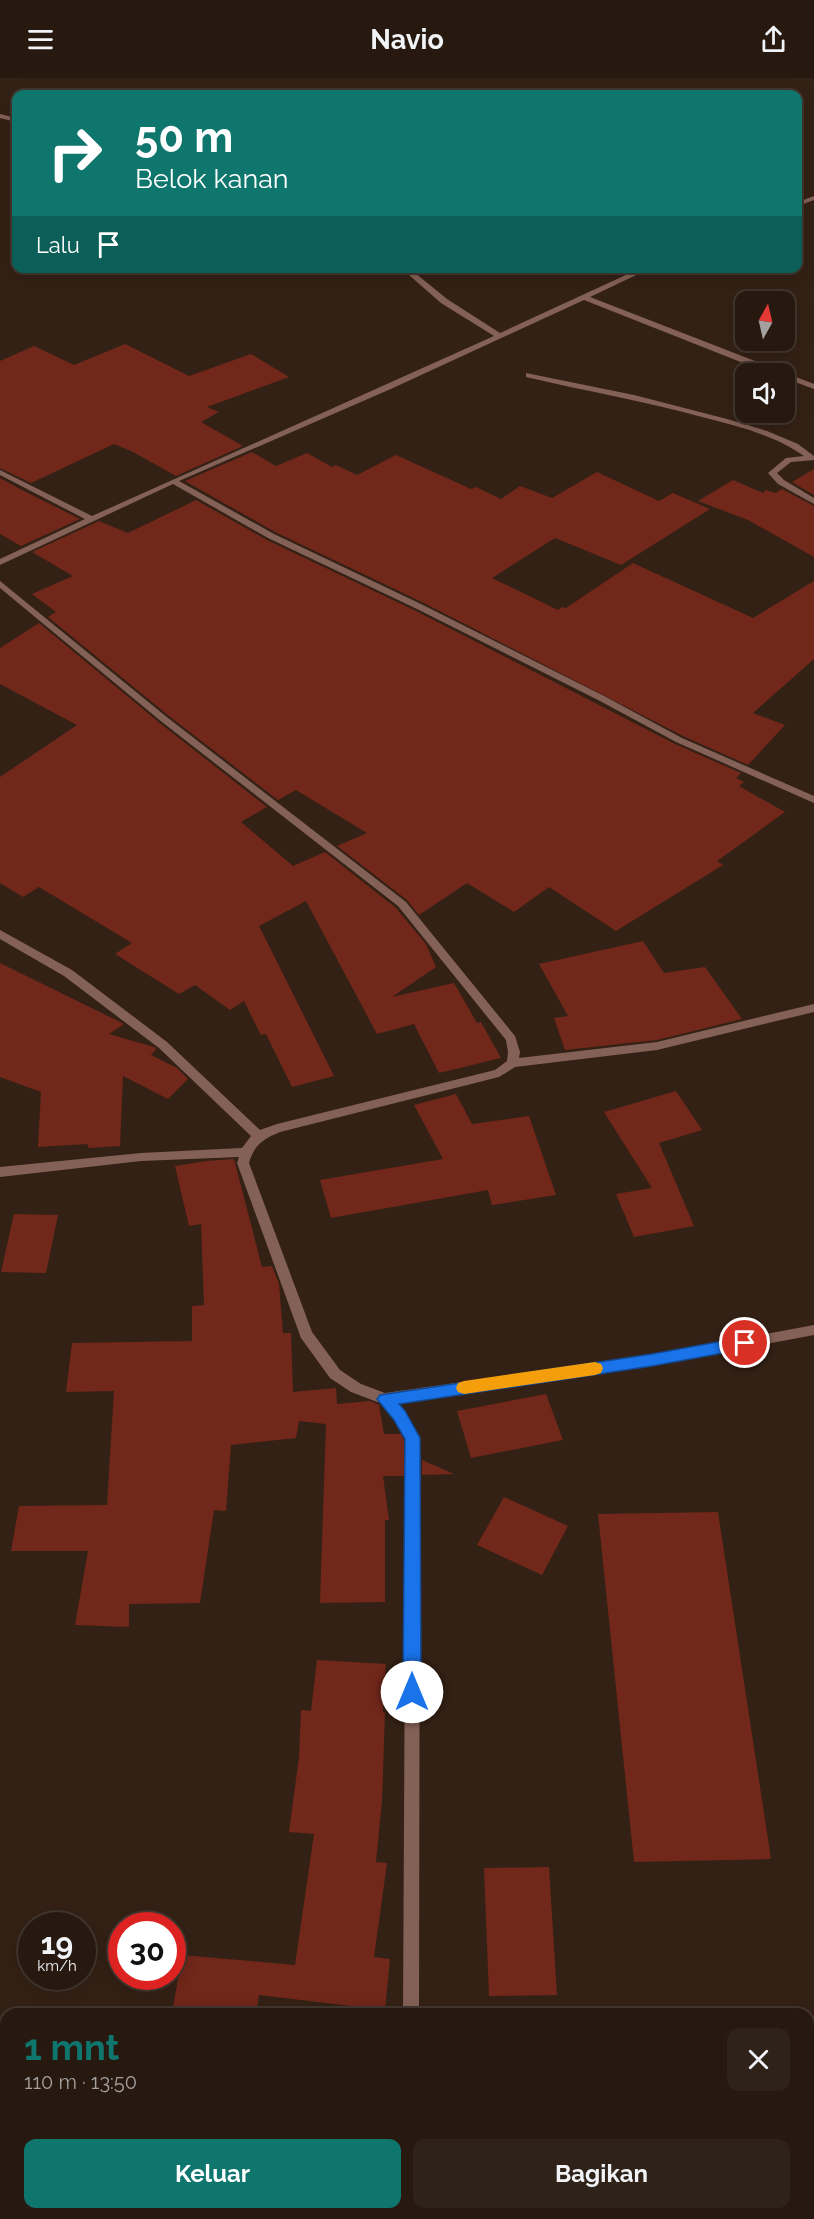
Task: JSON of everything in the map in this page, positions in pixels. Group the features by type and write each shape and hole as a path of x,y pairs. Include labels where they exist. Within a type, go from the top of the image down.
{"street":[{"path":"410,273 444,301 500,336"},
{"path":"0,562 173,481 637,273"},
{"path":"582,297 751,363"},
{"path":"529,375 711,417 766,433 797,445 813,458"},
{"path":"795,379 814,387"},
{"path":"813,458 789,460 772,473 781,482 814,501"},
{"path":"0,472 92,519"},
{"path":"173,481 271,536 431,612 603,699 679,741 814,800"},
{"path":"0,584 165,720 402,904 511,1039 514,1053 512,1063"},
{"path":"0,934 68,973 163,1045 258,1135"},
{"path":"411,2008 413,1438 400,1415 385,1399 356,1388 335,1374 306,1334 243,1163 248,1145 258,1135 277,1128 499,1073 512,1063 657,1046 814,1008"},
{"path":"0,1172 141,1157 246,1152"},
{"path":"385,1399 652,1360 814,1330"}],"building":[{"path":"125,344 189,376 251,354 289,377 207,407 219,412 201,422 243,446 176,476 114,444 31,483 0,468 0,361 34,346 74,365"},
{"path":"252,452 276,466 307,453 332,467 336,465 357,475 396,455 471,489 476,487 501,499 520,486 552,498 597,472 659,501 673,493 710,509 621,565 555,538 492,578 558,610 562,607 566,608 633,563 753,618 814,581 814,659 753,713 785,725 748,765 683,736 424,603 275,532 185,481"},
{"path":"814,469 814,495 792,482"},
{"path":"0,478 80,519 21,546 0,534"},
{"path":"733,480 763,493 766,490 776,493 782,489 814,506 814,557 748,520 698,501"},
{"path":"196,500 267,540 416,611 675,744 741,773 736,778 744,782 739,786 785,812 717,861 723,865 616,931 549,887 514,912 467,883 419,915 407,900 337,846 367,833 296,790 278,800 169,716 48,617 56,612 32,594 73,576 32,552 99,521 128,533"},
{"path":"39,623 161,724 267,807 241,822 293,866 325,852 396,908 426,944 436,967 392,997 454,983 477,1023 481,1022 501,1058 439,1073 414,1024 377,1034 306,901 259,926 334,1076 292,1087 266,1034 261,1035 244,1001 230,1010 195,985 179,994 115,954 132,943 39,887 23,897 0,883 0,777 77,725 0,684 0,648"},
{"path":"643,941 664,973 705,967 742,1019 657,1040 565,1050 554,1018 568,1016 539,964"},
{"path":"0,963 124,1024 109,1034 154,1047 156,1049 151,1055 177,1068 188,1079 168,1099 123,1076 120,1146 88,1148 88,1144 38,1147 41,1092 0,1077"},
{"path":"676,1091 702,1130 659,1143 694,1226 634,1237 616,1194 652,1188 604,1112"},
{"path":"456,1094 472,1124 529,1116 556,1195 492,1205 488,1190 331,1218 320,1180 443,1159 414,1105"},
{"path":"234,1159 262,1267 272,1266 279,1284 283,1333 291,1333 293,1392 336,1388 337,1404 370,1401 379,1405 384,1434 401,1434 404,1440 404,1476 383,1476 389,1520 385,1520 385,1602 320,1603 326,1424 299,1421 296,1438 231,1445 226,1511 214,1510 200,1603 129,1604 129,1627 75,1625 88,1551 11,1551 19,1506 107,1505 114,1391 66,1392 72,1343 192,1341 192,1306 204,1305 201,1224 189,1226 175,1166"},
{"path":"14,1214 58,1215 46,1273 1,1272"},
{"path":"546,1394 563,1440 471,1458 457,1411"},
{"path":"422,1460 454,1474 422,1475"},
{"path":"504,1497 568,1526 542,1575 477,1545"},
{"path":"718,1512 771,1859 634,1862 598,1514"},
{"path":"317,1660 386,1664 382,1801 376,1862 387,1863 374,1957 390,1959 385,2008 259,1995 257,2008 173,2008 176,1990 186,1990 186,1955 295,1965 314,1834 289,1832 299,1757 301,1710 311,1711"},
{"path":"549,1867 557,1995 489,1996 484,1868"}],"slow traffic":[{"path":"464,1388 595,1368"}],"route":[{"path":"412,1692 413,1438 400,1415 385,1399 652,1360 745,1343"}]}
